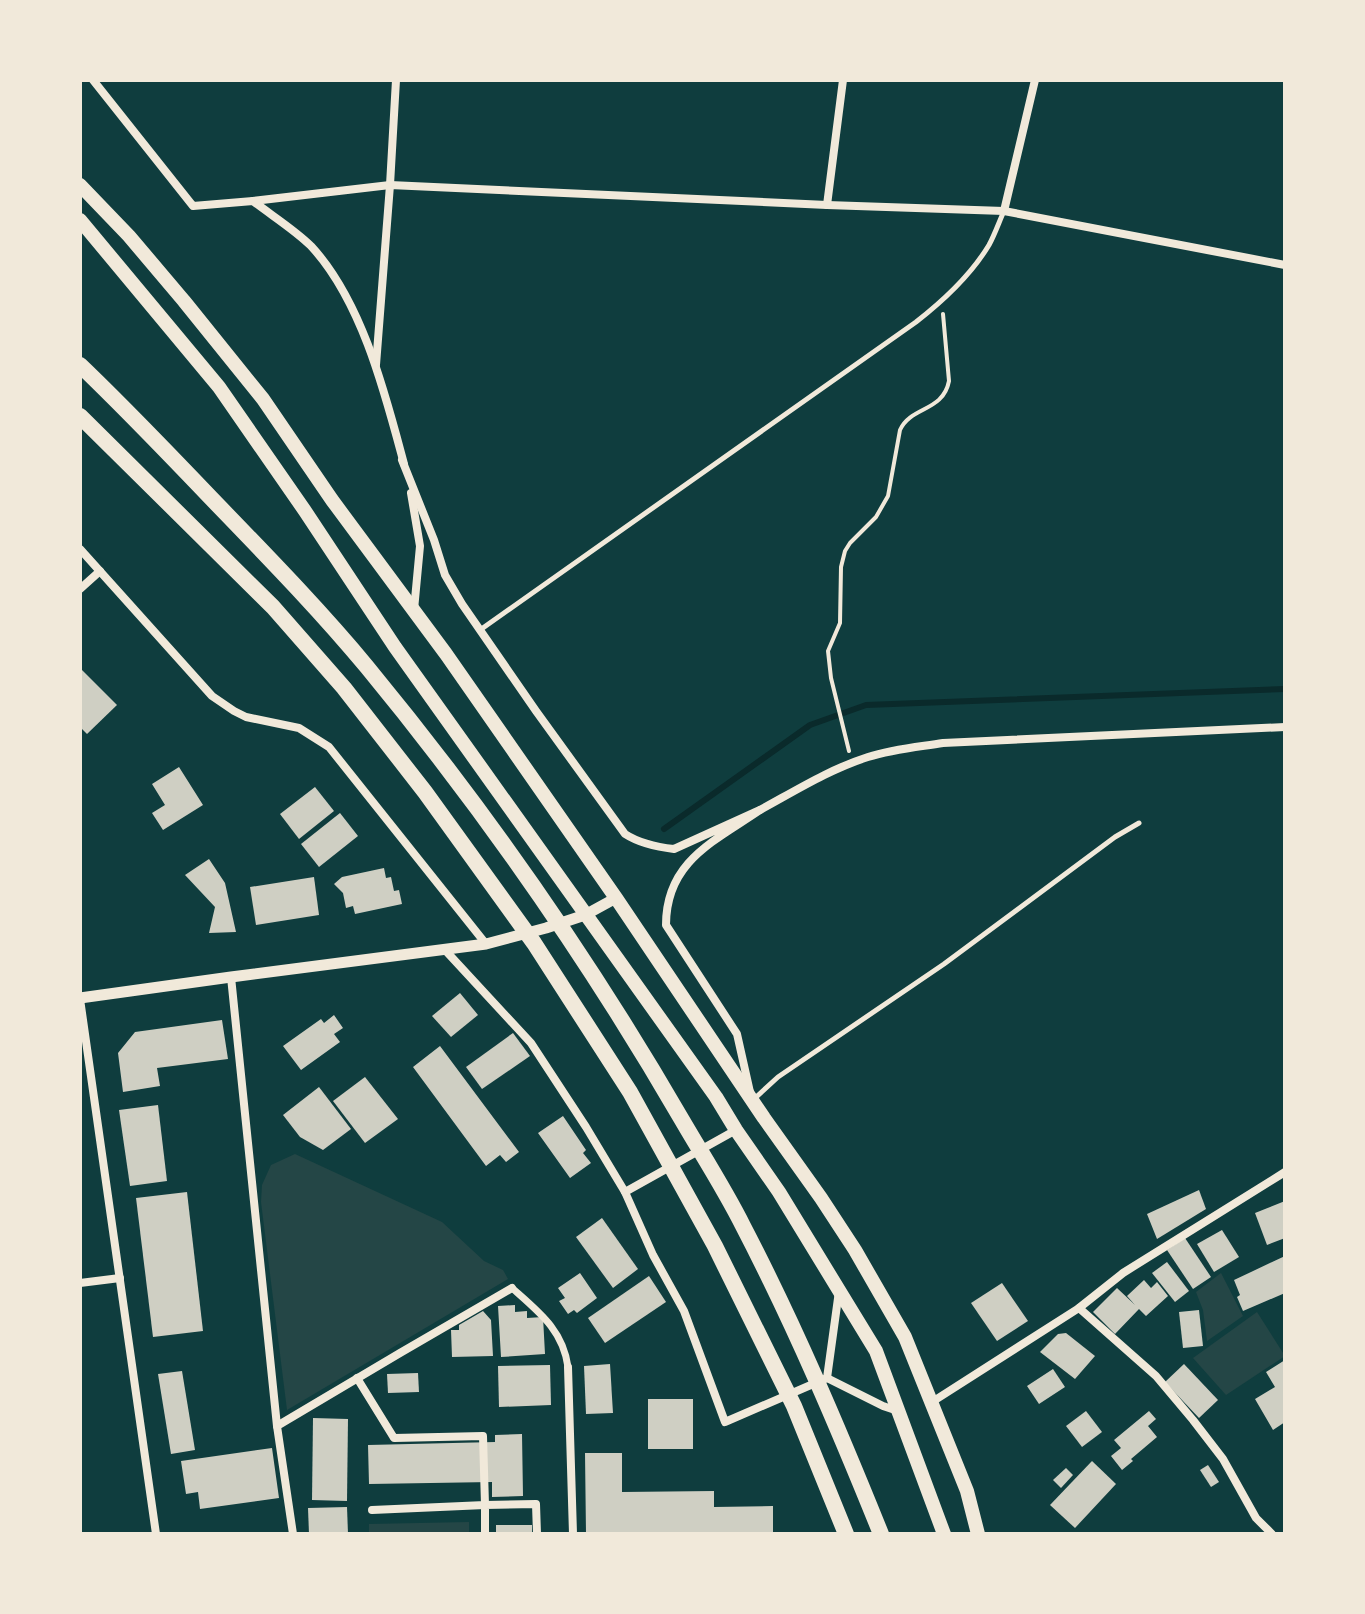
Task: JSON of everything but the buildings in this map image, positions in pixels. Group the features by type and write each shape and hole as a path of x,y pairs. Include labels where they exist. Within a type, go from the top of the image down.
{"highway":[{"path":"80,365 292,583 366,667 464,793 545,905 649,1062 743,1225 820,1384 881,1534"},
{"path":"80,416 273,607 344,688 425,792 534,943 630,1092 715,1246 794,1406 846,1534"}],"main road":[{"path":"80,185 166,279 263,399 616,898 821,1198 905,1337 967,1491 978,1534"},
{"path":"80,220 219,387 395,647 707,1084 779,1192 876,1351 944,1534"}],"street":[{"path":"93,80 193,206 390,185 1004,211 1285,265"},
{"path":"376,369 396,80"},
{"path":"827,205 843,80"},
{"path":"1004,211 1035,80"},
{"path":"253,201 310,245 344,289 376,369 414,504 420,546 414,611"},
{"path":"402,460 445,575 480,630 625,834 660,848 674,849 852,763 897,750 943,743 1285,727"},
{"path":"80,549 212,696 246,717 299,728 329,747 486,944"},
{"path":"80,589 100,571"},
{"path":"752,1100 737,1034 666,925 666,912 685,864 700,850 760,810"},
{"path":"156,1534 80,999 486,944 585,915 616,898"},
{"path":"445,950 531,1043 625,1192 653,1255 684,1311 725,1422 827,1378 898,1411"},
{"path":"231,977 277,1426 293,1534"},
{"path":"625,1192 736,1130"},
{"path":"932,1402 1079,1308 1123,1273 1285,1172"},
{"path":"80,1283 120,1278"},
{"path":"277,1426 512,1288 537,1310 559,1336 566,1350 573,1534"},
{"path":"827,1378 839,1290"},
{"path":"1079,1308 1156,1376 1223,1459 1256,1518 1272,1534"},
{"path":"357,1378 394,1438 483,1436 485,1534"},
{"path":"372,1510 536,1504 537,1534"}],"lane":[{"path":"480,630 938,305 978,261 991,242 1004,211"},
{"path":"752,1100 778,1077 944,964 1115,837 1139,823"}],"path":[{"path":"852,763 831,678 828,651 840,623 841,567 850,543 876,517 888,496 904,420 940,401 947,391 945,324 938,305"}],"shaded area":[{"path":"295,1154 442,1222 484,1261 503,1270 508,1279 287,1410 261,1202 262,1185 271,1165"},
{"path":"1221,1273 1243,1316 1207,1341 1203,1310 1196,1292"},
{"path":"1257,1312 1285,1356 1226,1395 1193,1358"},
{"path":"469,1522 469,1534 369,1534 369,1524"}],"waterway":[{"path":"664,829 810,725 866,705 1285,689"}]}
